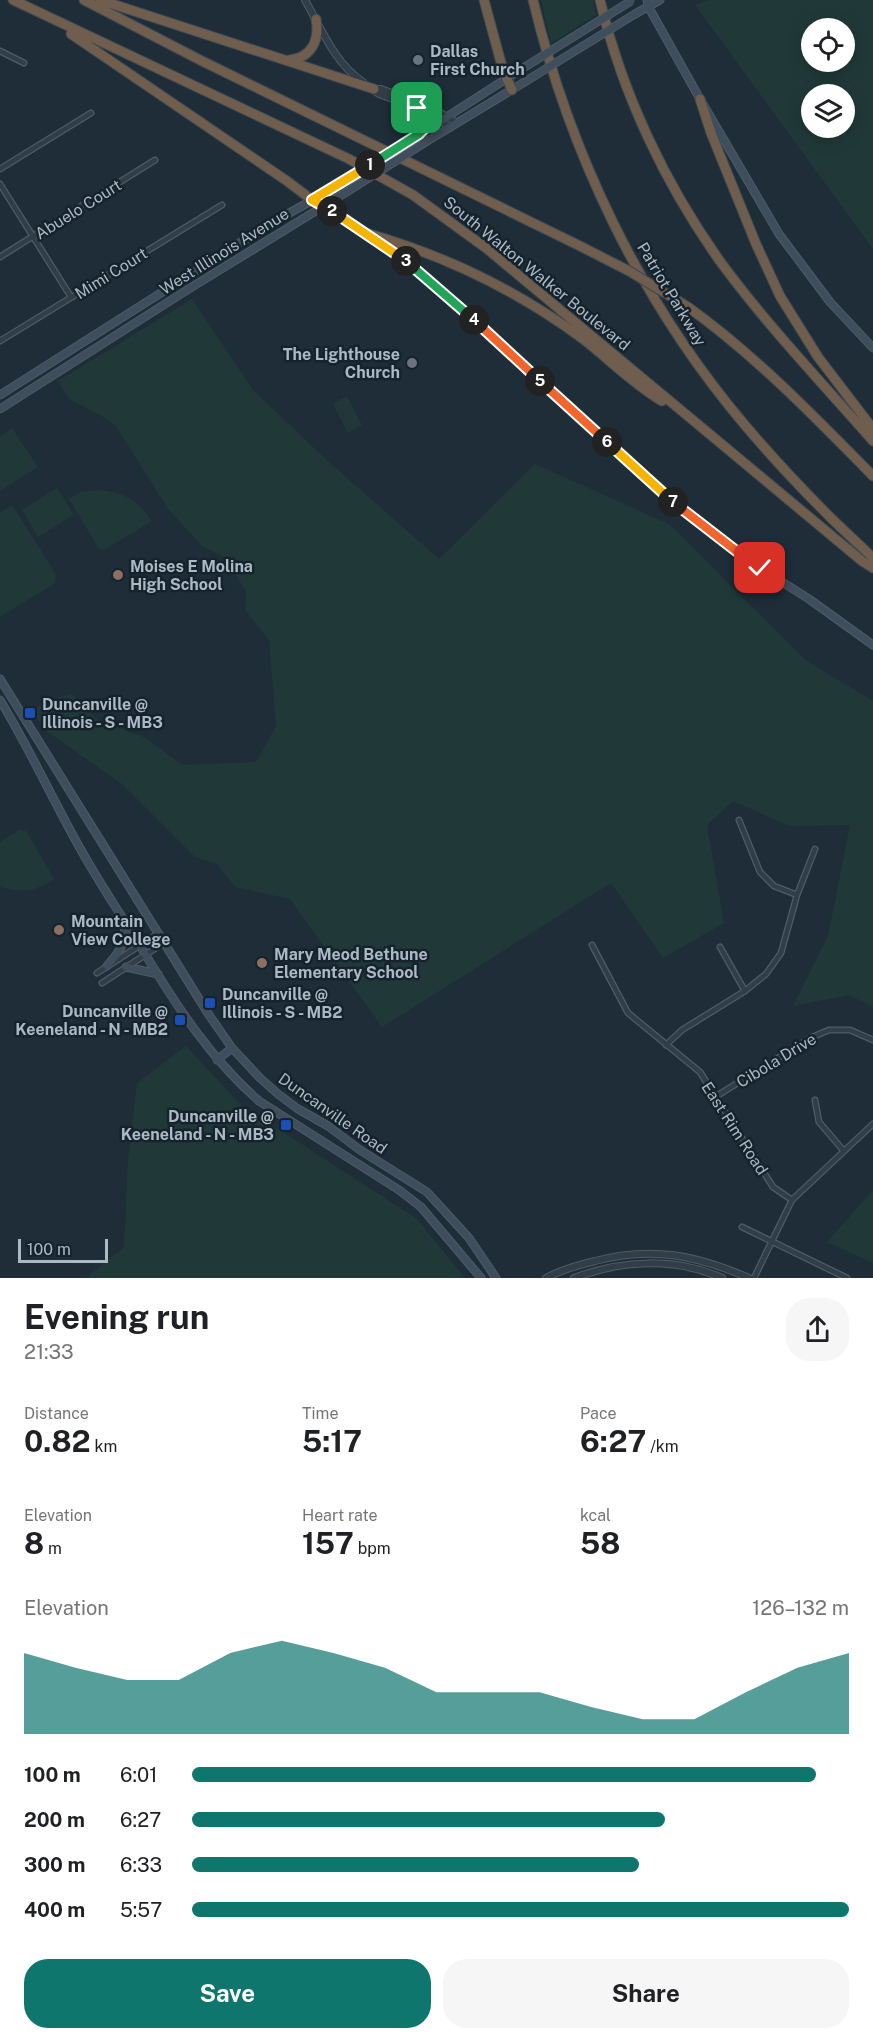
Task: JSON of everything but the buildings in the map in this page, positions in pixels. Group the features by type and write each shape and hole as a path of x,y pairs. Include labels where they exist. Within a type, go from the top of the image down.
{"highway":[{"name":"South Walton Walker Boulevard","path":"13,0 349,159 413,195 486,248 873,568"},
{"name":"South Walton Walker Boulevard","path":"84,0 202,61 629,271 688,307 729,338 772,375 873,476"},
{"path":"100,0 374,89"},
{"path":"484,0 506,79 512,90"},
{"name":"Patriot Parkway","path":"533,0 549,60 578,143 613,223 666,316 691,355 742,422 802,489 871,556"},
{"path":"600,0 621,71 637,112 675,189 698,227 748,298 873,441"},
{"path":"47,17 312,200"},
{"path":"281,60 297,59 313,48 317,38 316,20"},
{"path":"700,99 711,133 756,244 780,296 818,357 873,429"},
{"path":"366,233 397,241 461,267 518,297 582,338 658,398 693,420"}],"main road":[{"name":"West Illinois Avenue","path":"0,409 187,290 635,14 648,3 660,0"},
{"name":"West Illinois Avenue","path":"0,395 182,279 334,188 632,1"},
{"path":"648,3 700,99 779,234 830,302 873,348"},
{"path":"417,108 426,122 424,129 418,135"},
{"path":"312,200 366,233 429,279 684,512 760,568 809,599 873,645"},
{"path":"240,243 245,254"},
{"path":"182,279 187,290"},
{"path":"27,377 33,388"},
{"name":"Duncanville Road","path":"0,679 209,1015 232,1048 260,1078 298,1109 328,1126 360,1150 427,1192 469,1238 496,1278"},
{"name":"Duncanville Road","path":"0,700 32,754 81,850 182,1013 217,1060 239,1084 259,1101 399,1190 426,1213 481,1278"},
{"path":"107,966 120,952 125,938 123,918"},
{"path":"126,967 158,974"},
{"path":"217,1060 232,1048"},
{"path":"320,1139 328,1126"},
{"path":"426,1213 436,1202"}],"street":[{"path":"306,0 347,69 379,93 417,108 440,121 454,125"},
{"path":"0,51 24,63"},
{"path":"374,89 381,89 447,116 454,125"},
{"path":"0,169 91,113"},
{"name":"Abuelo Court","path":"0,257 155,160"},
{"path":"0,184 71,297"},
{"name":"Mimi Court","path":"0,341 222,205"},
{"path":"739,820 760,872 774,886 797,895"},
{"path":"666,1045 682,1030 745,992 766,974 781,953 797,895 815,849"},
{"path":"97,973 159,933"},
{"path":"102,983 165,942"},
{"name":"East Rim Road","path":"592,945 628,1013 700,1072 773,1187 792,1200"},
{"path":"720,947 745,992"},
{"name":"Cibola Drive","path":"715,1097 810,1038 829,1030 850,1030 873,1040"},
{"path":"815,1100 819,1122 843,1150"},
{"path":"754,1278 792,1200 873,1124"},
{"path":"742,1227 847,1278"},
{"path":"546,1278 568,1269 608,1258 652,1253 698,1259 749,1278"},
{"path":"574,1278 620,1265 651,1264 671,1264 722,1278"}],"green space":[{"path":"541,0 593,0 596,15 551,43"},
{"path":"709,0 873,0 873,249 695,5"},
{"path":"192,299 253,390 330,463 439,559 535,464 669,524 804,659 873,701 873,1007 849,995 793,1006 828,936 850,825 789,826 733,801 707,825 724,923 663,958 611,883 382,1027 290,899 235,887 217,864 195,857 122,784 45,730 32,711 48,700 72,694 99,721 146,738 182,765 256,762 276,726 269,640 245,610 246,592 226,558 202,546 168,509 116,426 69,399 58,381"},
{"path":"347,396 362,425 348,433 333,404"},
{"path":"12,428 38,467 0,491 0,436"},
{"path":"57,488 74,515 38,537 22,510"},
{"path":"99,490 130,498 152,521 104,550 99,549 69,499 80,492"},
{"path":"12,505 56,574 55,583 0,617 0,513"},
{"path":"19,830 26,831 54,879 40,887 15,890 0,887 0,842"},
{"path":"186,1046 240,1104 417,1219 465,1278 86,1278 124,1247 128,1159 137,1083"},
{"path":"873,1190 873,1263 827,1242"}],"place":[{"name":"Dallas First Church","path":"418,60"},
{"name":"The Lighthouse Church","path":"412,363"},
{"name":"Moises E Molina High School","path":"118,575"},
{"name":"Duncanville @ Illinois - S - MB3","path":"30,713"},
{"name":"Mountain View College","path":"59,930"},
{"name":"Mary Meod Bethune Elementary School","path":"262,963"},
{"name":"Duncanville @ Illinois - S - MB2","path":"210,1003"},
{"name":"Duncanville @ Keeneland - N - MB2","path":"180,1020"},
{"name":"Duncanville @ Keeneland - N - MB3","path":"286,1125"}],"route":[{"path":"417,108 423,114 426,122 419,134 312,200 366,233 429,279 684,512 760,568"}]}
